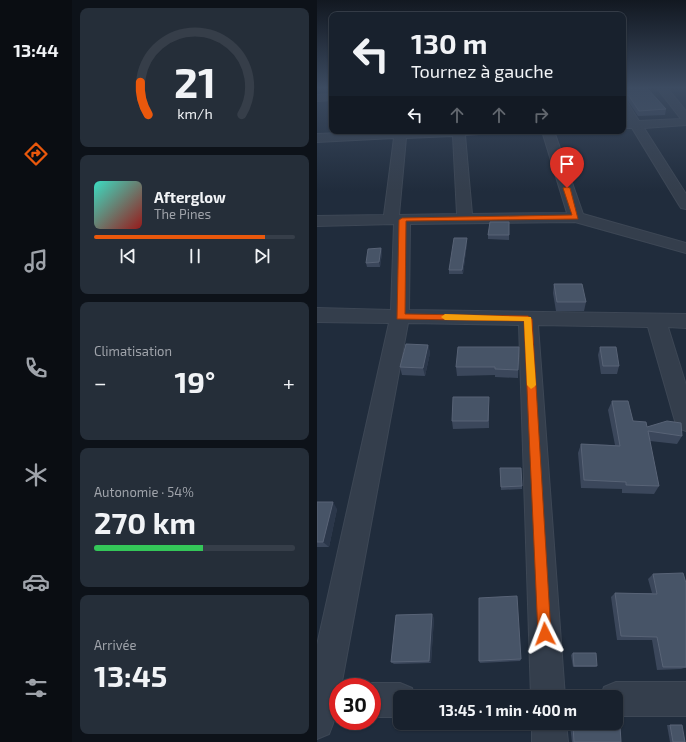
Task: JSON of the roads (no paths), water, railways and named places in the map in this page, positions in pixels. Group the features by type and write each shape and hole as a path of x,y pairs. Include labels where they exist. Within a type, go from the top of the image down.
{"street":[{"path":"629,125 674,123"},
{"path":"629,125 686,205"},
{"path":"317,138 384,134"},
{"path":"323,705 400,316 397,220 401,134"},
{"path":"459,134 465,219"},
{"path":"549,134 576,217"},
{"path":"317,220 576,217 686,248"},
{"path":"317,315 686,321"},
{"path":"528,319 548,690"},
{"path":"656,321 686,421"},
{"path":"623,699 686,699"},
{"path":"381,700 393,700"},
{"path":"550,730 551,742"}]}
